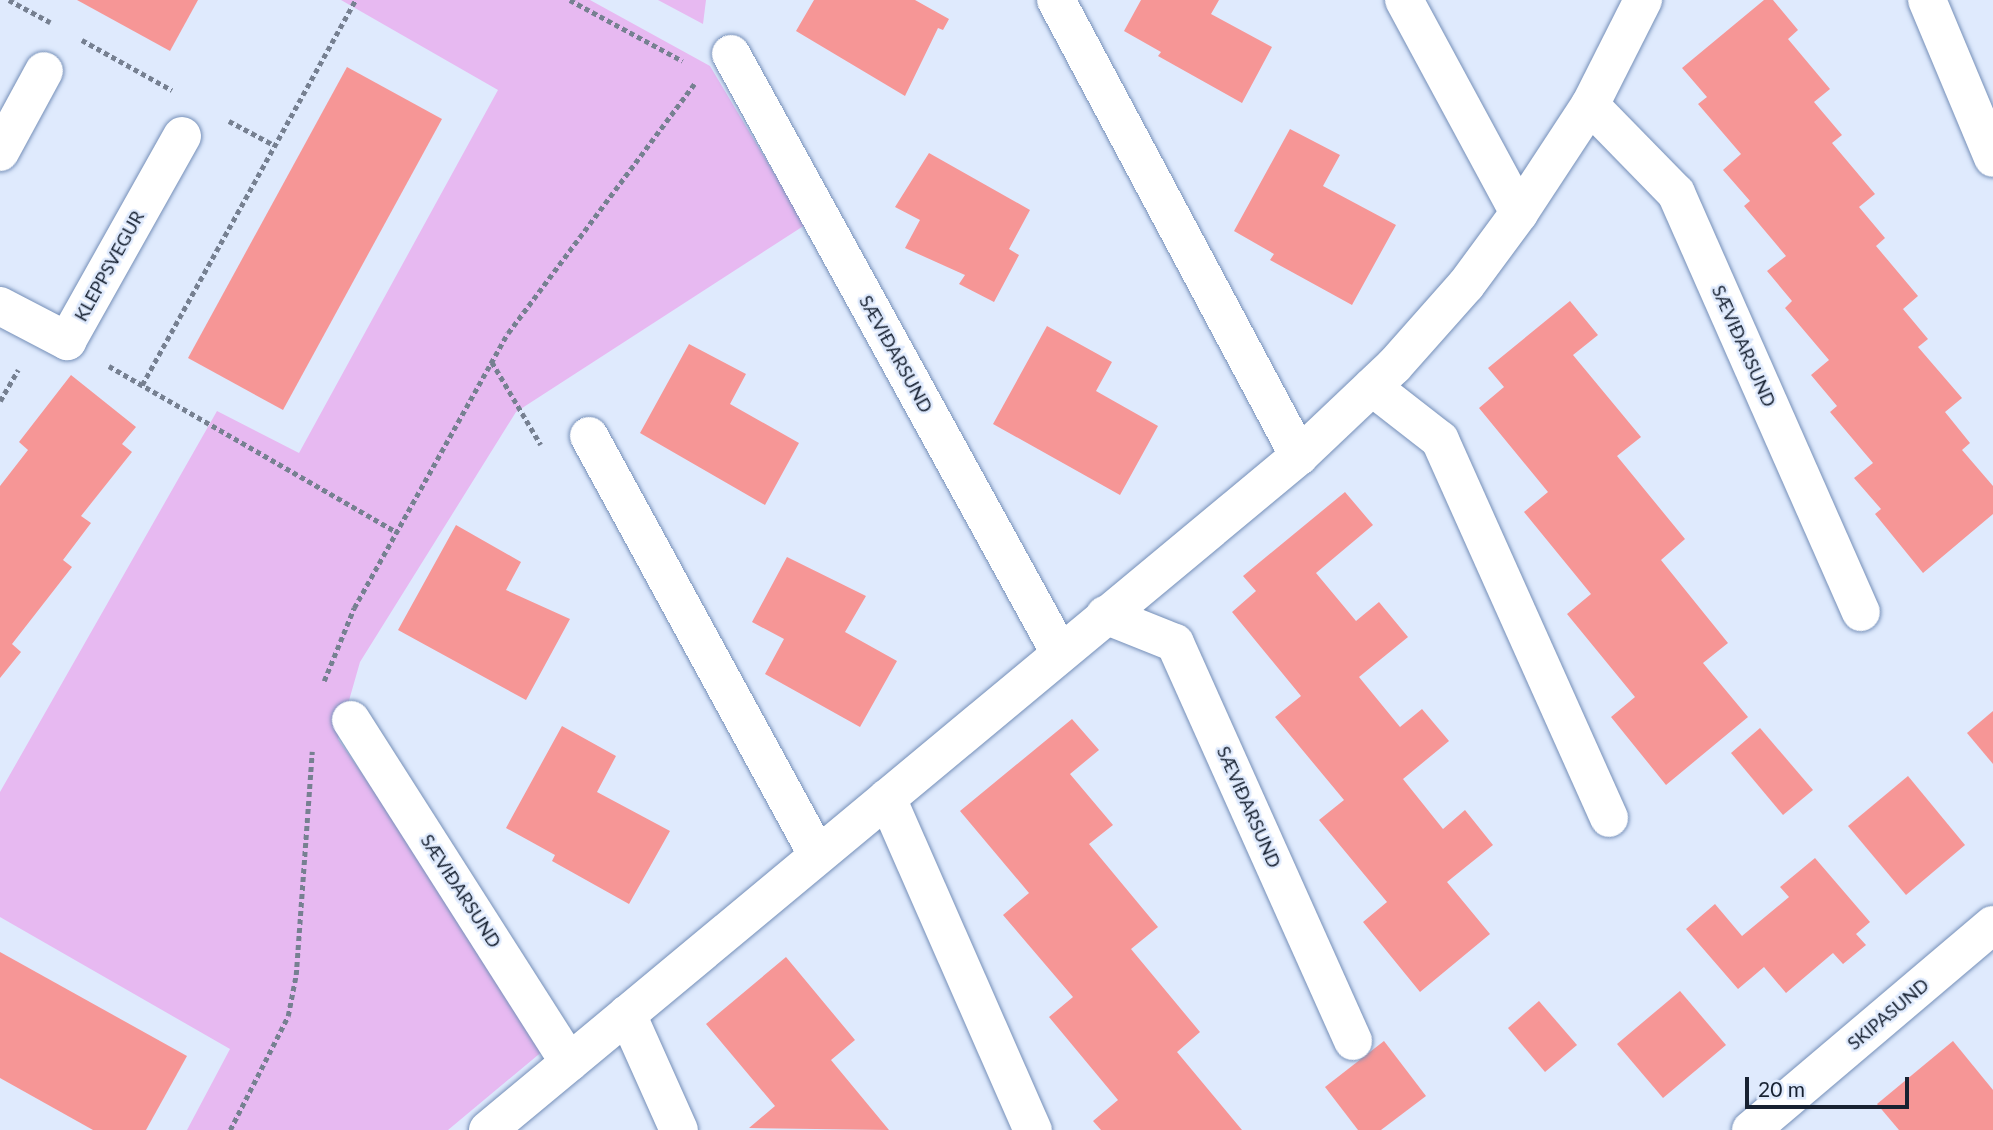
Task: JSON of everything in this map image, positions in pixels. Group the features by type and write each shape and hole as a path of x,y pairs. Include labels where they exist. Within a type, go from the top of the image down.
{"street":[{"path":"1056,0 1299,456"},
{"path":"1404,0 1519,213"},
{"path":"488,1130 1299,456 1372,387 1466,285 1519,213 1590,105 1643,0"},
{"path":"1927,0 1993,158"},
{"name":"SÆVIÐARSUND","path":"731,54 1060,653"},
{"path":"0,152 44,71"},
{"name":"SÆVIÐARSUND","path":"1590,105 1676,193 1861,612"},
{"name":"KLEPPSVEGUR","path":"4,317 67,341 182,136"},
{"path":"1372,387 1440,440 1609,818"},
{"path":"589,436 817,855"},
{"name":"SÆVIÐARSUND","path":"1105,615 1175,642 1353,1041"},
{"name":"SÆVIÐARSUND","path":"351,720 569,1062"},
{"path":"887,798 1033,1130"},
{"name":"SKIPASUND","path":"1751,1130 1993,925"},
{"path":"627,1014 679,1130"}],"path":[{"path":"9,0 57,26"},
{"path":"142,385 355,0"},
{"path":"570,0 690,65"},
{"path":"69,33 178,93"},
{"path":"323,685 354,608 508,333 695,82"},
{"path":"226,119 274,145"},
{"path":"67,341 396,532"},
{"path":"492,361 550,460 589,436"},
{"path":"230,1130 288,1016 298,962 313,744"}],"shaded area":[{"path":"341,0 590,0 710,66 805,225 516,412 360,662 338,739 550,1045 448,1130 187,1130 230,1049 0,917 0,792 217,411 299,453 498,90"},
{"path":"658,0 706,0 703,24"}],"building":[{"path":"77,0 198,0 170,51"},
{"path":"814,0 915,0 949,19 943,30 938,28 905,96 796,31"},
{"path":"1141,0 1219,0 1211,14 1272,47 1242,103 1158,56 1161,52 1124,31"},
{"path":"1764,0 1773,0 1798,30 1788,39 1830,89 1814,102 1842,135 1832,143 1875,194 1859,207 1885,238 1876,246 1918,296 1903,309 1928,339 1918,347 1962,398 1945,412 1970,443 1962,450 1993,486 1993,514 1923,573 1875,514 1881,509 1854,478 1873,463 1830,412 1837,406 1811,375 1829,360 1785,308 1792,301 1767,271 1786,256 1744,206 1750,201 1723,170 1741,154 1698,104 1707,97 1682,68"},
{"path":"347,67 442,119 283,410 188,358"},
{"path":"1290,129 1340,155 1323,186 1396,225 1352,305 1270,260 1274,254 1234,231"},
{"path":"929,153 1030,210 1009,249 1019,255 994,302 959,284 965,275 905,248 920,220 895,207"},
{"path":"1570,301 1598,335 1573,355 1641,437 1617,456 1685,539 1661,560 1728,643 1703,663 1748,717 1666,785 1611,717 1635,697 1567,614 1591,594 1524,512 1548,492 1479,408 1504,387 1488,368"},
{"path":"1047,326 1112,362 1096,391 1158,426 1120,495 993,424"},
{"path":"689,344 746,374 730,404 799,443 765,505 640,433"},
{"path":"71,375 136,427 122,444 132,452 81,516 91,523 63,560 72,567 12,644 21,652 0,678 0,486 28,450 19,442"},
{"path":"1345,492 1373,525 1316,573 1356,621 1379,602 1408,637 1359,677 1400,727 1422,709 1449,741 1403,779 1443,829 1465,810 1493,845 1447,882 1490,934 1420,992 1363,922 1387,902 1319,820 1344,800 1275,717 1301,696 1232,612 1256,591 1243,576"},
{"path":"456,525 521,562 506,590 570,619 526,700 398,630"},
{"path":"787,557 866,596 845,632 897,661 860,727 765,674 784,639 752,622"},
{"path":"1993,711 1993,764 1967,733"},
{"path":"1072,719 1099,750 1070,774 1113,825 1089,844 1158,927 1131,949 1200,1032 1177,1052 1242,1130 1101,1130 1093,1121 1118,1100 1049,1017 1073,997 1003,915 1029,893 960,811"},
{"path":"562,726 616,756 597,792 670,831 629,904 552,861 555,855 506,828"},
{"path":"1760,728 1813,790 1783,815 1731,753"},
{"path":"1908,776 1965,845 1906,895 1848,826"},
{"path":"1815,858 1870,922 1856,934 1866,945 1843,964 1833,953 1786,993 1764,967 1738,989 1686,929 1715,904 1742,936 1789,897 1780,887"},
{"path":"0,952 187,1056 146,1130 93,1130 0,1078"},
{"path":"786,957 855,1040 831,1060 889,1130 749,1128 775,1106 706,1024"},
{"path":"1680,991 1726,1045 1663,1098 1617,1044"},
{"path":"1539,1001 1577,1045 1545,1072 1508,1028"},
{"path":"1384,1041 1426,1096 1381,1130 1358,1130 1325,1087"},
{"path":"1953,1041 1993,1090 1993,1130 1899,1130 1877,1104"}]}
